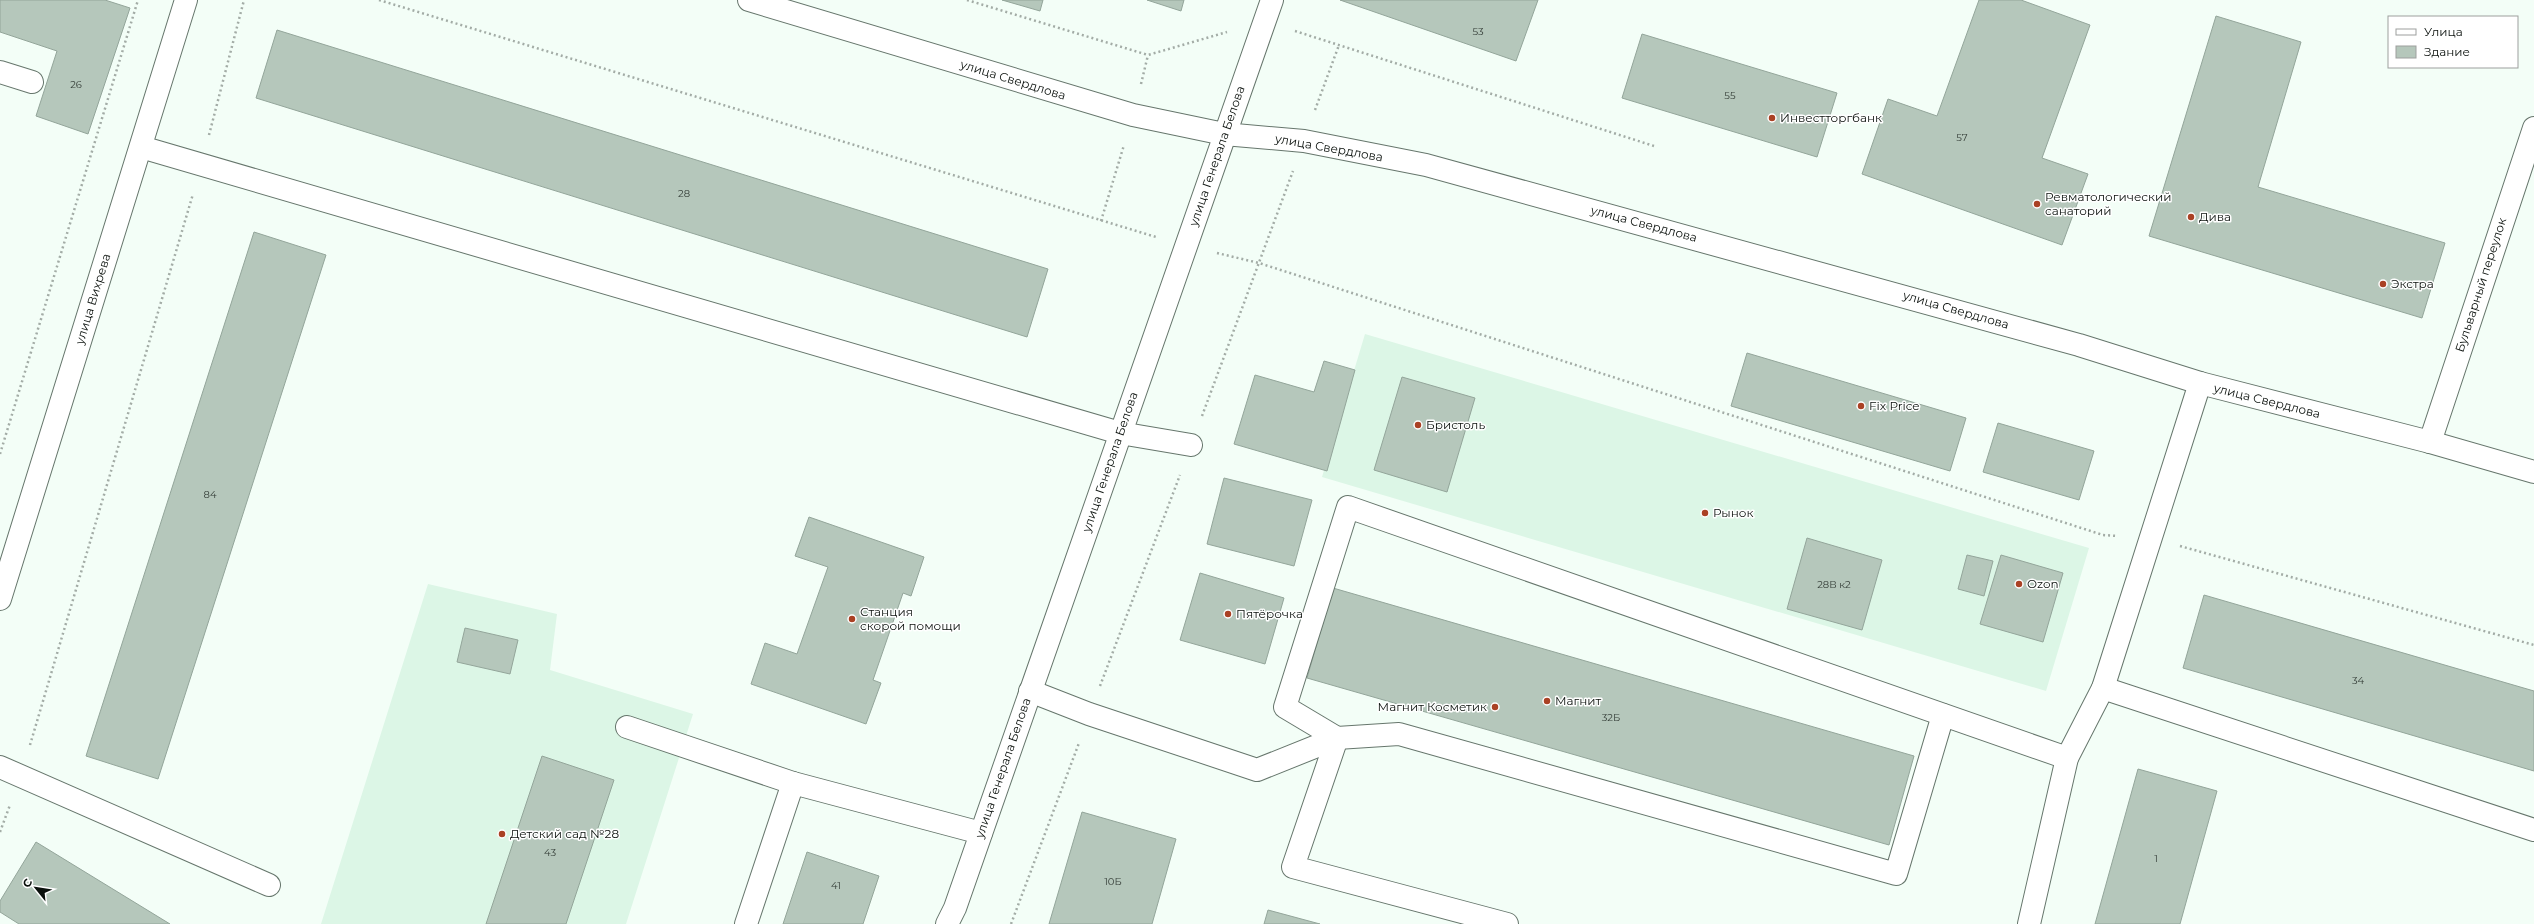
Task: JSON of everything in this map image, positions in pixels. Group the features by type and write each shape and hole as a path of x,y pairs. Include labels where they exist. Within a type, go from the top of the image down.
{"street":[{"name":"улица Вихрева","path":"0,599 186,0"},
{"name":"улица Свердлова","path":"749,0 1133,116 1224,134 1304,141 1426,165 2072,343 2200,383 2430,442 2534,472"},
{"name":"улица Генерала Белова","path":"947,924 981,833 1272,0"},
{"path":"0,72 32,82"},
{"name":"Бульварный переулок","path":"2430,442 2534,128"},
{"path":"141,147 1120,433 1191,445"},
{"path":"2029,924 2067,758 2103,688 2200,383"},
{"path":"1337,738 1286,706 1348,507 2067,758"},
{"path":"2103,688 2534,830"},
{"path":"1030,691 1089,714 1257,770 1337,738 1399,734 1896,874 1943,715"},
{"path":"627,727 793,783 981,833"},
{"path":"1337,738 1293,867 1507,924"},
{"path":"0,767 269,885"},
{"path":"746,924 793,783"}],"path":[{"path":"0,454 137,0"},
{"path":"0,832 21,776 201,165 244,0"},
{"path":"379,0 1101,221"},
{"path":"967,0 1148,55 1265,21 1654,146"},
{"path":"1011,924 1259,263 2103,534 2150,538 2534,645"}],"shaded area":[{"name":"Рынок","path":"1365,334 2089,548 2046,691 1322,477"},
{"name":"Детский сад №28","path":"428,584 557,614 550,670 693,714 626,924 321,924"}],"building":[{"path":"0,0 105,0 130,8 88,134 36,116 57,51 0,32"},
{"path":"1002,0 1043,0 1040,11"},
{"path":"1147,0 1184,0 1181,11"},
{"path":"1340,0 1538,0 1516,61"},
{"path":"1979,0 2021,0 2090,25 2042,158 2088,174 2062,245 1862,174 1888,99 1937,116"},
{"path":"2216,16 2301,42 2258,187 2445,243 2422,318 2149,236"},
{"path":"277,30 1048,269 1027,337 256,98"},
{"path":"1642,34 1837,93 1817,157 1622,98"},
{"path":"254,232 326,255 158,779 86,756"},
{"path":"1747,353 1966,418 1950,471 1731,406"},
{"path":"1324,361 1355,370 1327,471 1234,444 1255,375 1314,392"},
{"path":"1402,377 1475,398 1447,492 1374,470"},
{"path":"1998,423 2094,451 2079,500 1983,472"},
{"path":"1224,478 1312,500 1294,566 1207,544"},
{"name":"Станция скорой помощи","path":"809,517 924,557 911,596 903,593 873,680 881,683 866,724 751,684 765,643 797,654 828,567 795,556"},
{"path":"1807,538 1882,560 1862,630 1787,609"},
{"path":"1967,555 1993,561 1984,596 1958,589"},
{"path":"2001,555 2063,573 2043,642 1980,624"},
{"path":"1200,573 1284,598 1265,664 1180,640"},
{"path":"1333,588 1914,756 1889,845 1307,678"},
{"path":"2204,595 2534,691 2534,771 2183,668"},
{"path":"465,628 518,640 510,674 457,662"},
{"path":"542,756 614,780 566,924 486,924"},
{"path":"2138,769 2217,791 2180,924 2095,924"},
{"path":"1082,812 1176,839 1152,924 1049,924"},
{"path":"36,842 170,924 19,924 0,912 0,901"},
{"path":"807,852 879,876 863,924 783,924"},
{"path":"1268,910 1320,924 1264,924"}],"place":[{"name":"Инвестторгбанк","path":"1772,118"},
{"name":"Ревматологический санаторий","path":"2037,204"},
{"name":"Дива","path":"2191,217"},
{"name":"Экстра","path":"2383,284"},
{"name":"Fix Price","path":"1861,406"},
{"name":"Бристоль","path":"1418,425"},
{"name":"Рынок","path":"1705,513"},
{"name":"Ozon","path":"2019,584"},
{"name":"Пятёрочка","path":"1228,614"},
{"name":"Станция скорой помощи","path":"852,619"},
{"name":"Магнит","path":"1547,701"},
{"name":"Магнит Косметик","path":"1495,707"},
{"name":"Детский сад №28","path":"502,834"}]}
